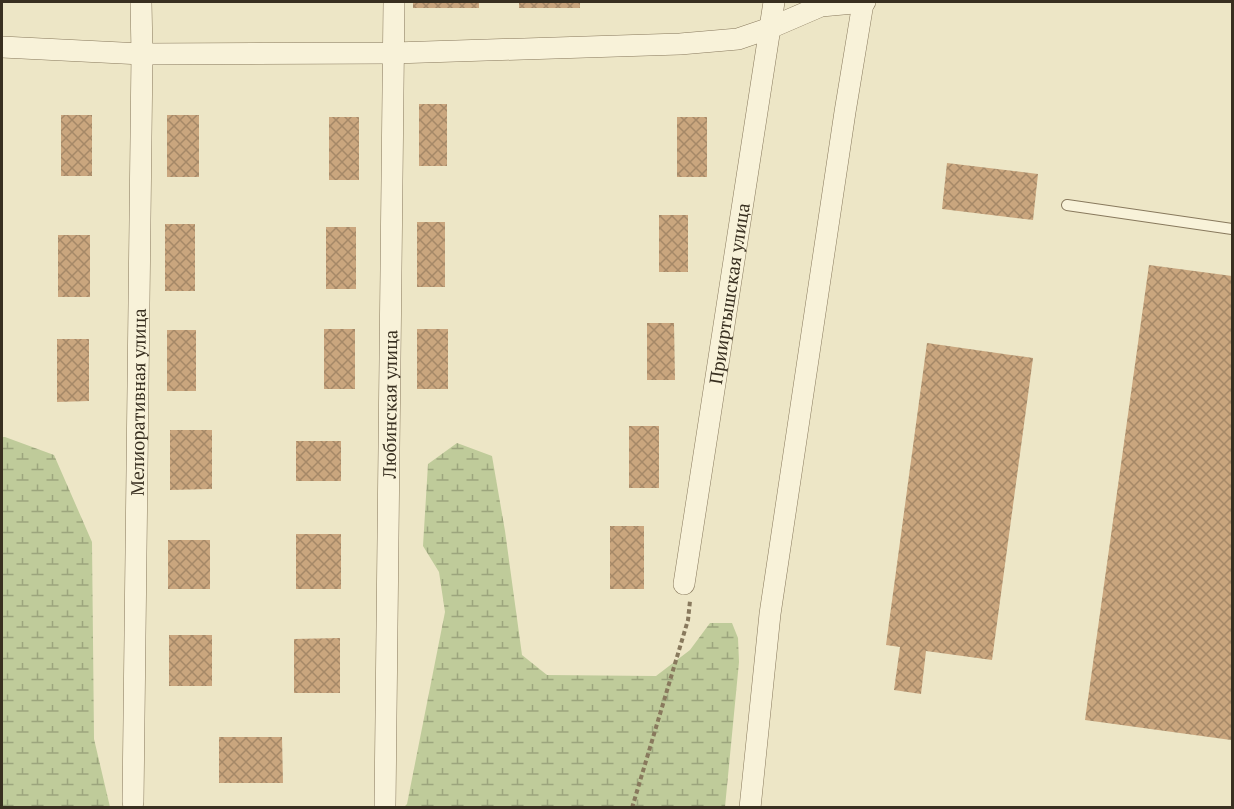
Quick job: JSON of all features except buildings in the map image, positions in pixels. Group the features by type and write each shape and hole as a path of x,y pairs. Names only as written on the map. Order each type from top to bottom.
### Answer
{"street":[{"name":"Мелиоративная улица","path":"134,802 141,2"},
{"name":"Любинская улица","path":"385,806 394,2"},
{"name":"Прииртышская улица","path":"684,584 774,2"},
{"path":"2,47 142,54 394,53 680,44 738,39 821,6 864,2 770,614 750,807"}],"lane":[{"path":"1067,205 1233,229"}],"path":[{"path":"632,807 688,620 691,603 684,584"}],"green space":[{"path":"2,437 54,455 92,542 94,739 110,807 2,807"},
{"path":"457,443 492,456 522,655 547,675 656,676 690,650 710,623 732,623 738,638 739,662 725,807 404,807 407,804 445,612 439,572 423,546 428,464"}]}
